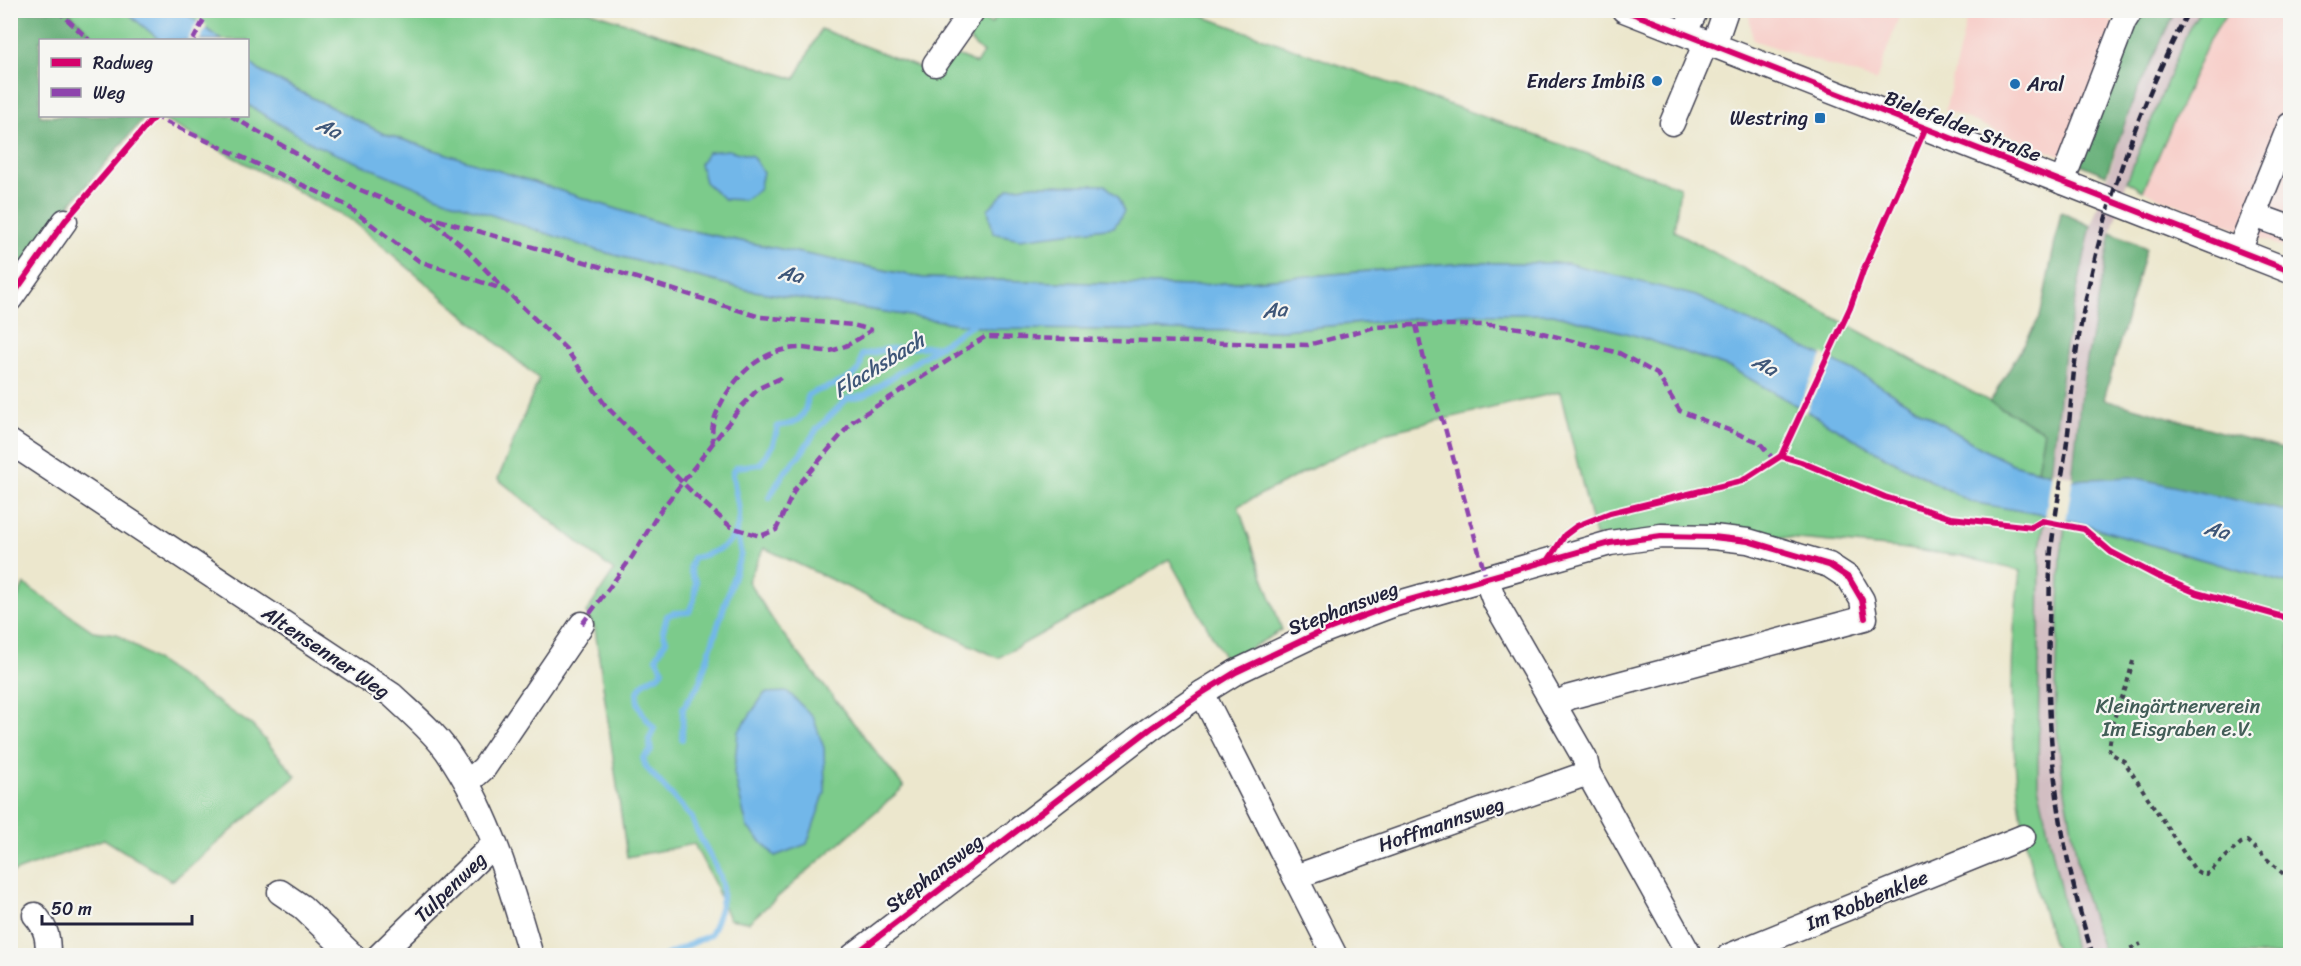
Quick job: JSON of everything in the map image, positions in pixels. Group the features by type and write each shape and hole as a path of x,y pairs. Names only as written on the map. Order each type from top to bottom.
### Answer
{"street":[{"path":"935,63 973,10"},
{"name":"Bielefelder Straße","path":"1624,10 2290,271"},
{"path":"1696,10 1701,40"},
{"path":"1672,123 1701,40 1726,10"},
{"path":"2062,182 2124,21 2131,10"},
{"path":"2239,251 2290,125"},
{"path":"2254,215 2290,228"},
{"path":"10,298 65,221"},
{"name":"Altensenner Weg","path":"10,442 392,696 419,719 446,749 468,783 494,844 531,956"},
{"name":"Stephansweg","path":"853,956 1150,729 1202,693 1236,672 1318,633 1392,604 1610,543 1661,536 1713,537 1748,541 1829,565 1849,578 1862,600 1865,618 1570,697 1554,705"},
{"path":"1486,578 1495,602 1585,759 1588,773 1690,956"},
{"path":"468,783 484,768 582,624"},
{"path":"1202,693 1335,956"},
{"name":"Hoffmannsweg","path":"1295,877 1588,773"},
{"name":"Im Robbenklee","path":"1729,956 2023,837"},
{"name":"Tulpenweg","path":"379,956 494,844"},
{"path":"280,892 302,907 353,956"},
{"path":"35,915 44,926 48,936 48,956"}],"path":[{"path":"2133,661 2113,721 2109,748 2112,754 2124,761 2195,870 2207,874 2241,843 2247,841 2290,880"},
{"path":"2132,956 2129,949 2141,944"}],"shaded area":[{"path":"1748,10 1901,11 1876,81 1753,40"},
{"path":"2175,10 2200,11 2187,32 2127,181 2111,232 2081,392 2072,480 2051,474 2064,352 2091,226 2134,98"},
{"path":"1958,11 2097,11 2129,35 2062,157 1945,110 1968,14"},
{"path":"2228,11 2290,11 2290,250 2143,191 2209,40"},
{"path":"2045,515 2066,519 2061,554 2055,715 2064,785 2082,887 2103,955 2075,955 2038,785 2040,550"},
{"path":"2055,947 2058,955 2022,955"}],"green space":[{"path":"2200,10 2228,11 2209,40 2143,191 2127,181 2187,32"},
{"path":"11,11 68,11 96,39 39,39 39,117 145,117 60,216 11,287"},
{"path":"68,11 125,11 159,39 96,39"},
{"path":"183,11 589,11 795,79 821,29 935,74 954,56 963,57 976,64 983,53 970,41 969,30 980,16 991,24 1001,11 1188,11 1680,187 1674,231 2044,431 2037,470 2012,464 1984,450 1864,376 1567,263 1466,263 1189,286 923,278 672,227 382,133 261,72 249,62 249,39 220,39"},
{"path":"2145,11 2175,11 2134,98 2106,175 2077,163 2129,35"},
{"path":"249,105 596,250 748,290 991,329 1271,331 1465,314 1553,314 1637,336 1731,368 1886,457 1971,502 2045,515 2040,550 2038,785 2075,955 2058,955 2042,910 2021,815 2012,717 2012,668 2020,571 1961,556 1743,534 1595,536 1560,392 1388,432 1238,506 1282,630 1227,662 1169,559 1138,580 998,658 764,548 748,581 776,625 904,787 749,922 729,919 694,844 627,857 595,629 586,613 614,571 498,479 539,379 353,221 160,118 249,117"},
{"path":"2061,212 2091,226 2064,352 2051,474 2037,470 2044,431 1990,402 2040,317"},
{"path":"2111,232 2146,248 2104,399 2290,451 2290,512 2132,478 2072,480 2081,392"},
{"name":"Kleingärtnerverein Im Eisgraben e.V.","path":"2066,519 2290,584 2290,955 2104,955 2082,887 2064,785 2055,715 2061,554"},
{"path":"24,584 93,631 117,634 253,726 296,776 172,881 104,839 11,873 10,615"}],"water":[{"path":"125,11 183,11 220,39 159,39"},
{"name":"Aa","path":"249,62 261,72 382,133 672,227 923,278 1189,286 1466,263 1567,263 1696,296 1864,376 1984,450 2012,464 2072,480 2132,477 2290,512 2290,584 2066,519 1971,502 1886,457 1731,368 1637,336 1553,314 1465,314 1271,331 991,329 748,290 596,250 444,199 315,145 249,106"},
{"path":"728,150 752,156 763,172 759,190 744,200 724,199 705,182 700,164 708,152"},
{"path":"1034,185 1105,185 1117,196 1124,212 1114,227 1020,239 993,233 988,209 1009,188"},
{"path":"788,692 813,717 824,748 825,792 807,844 775,856 747,827 734,773 738,732 765,693"}],"pier":[{"path":"199,19 207,26 200,39 188,39"},
{"path":"1823,354 1832,358 1805,414 1797,409"},
{"path":"2052,471 2073,477 2066,522 2045,518"}],"waterway":[{"name":"Flachsbach","path":"769,498 783,474 802,452 817,429 847,399 865,395 976,322"},
{"name":"Flachsbach","path":"665,956 710,935 719,914 723,892 714,862 692,818 646,767 643,758 651,751 649,740 654,728 642,712 637,698 642,685 663,670 656,658 666,640 663,631 667,616 673,613 689,612 694,600 696,582 690,568 693,558 714,552 735,535 739,516 733,471 737,467 760,464 773,444 778,426 800,418 808,395 850,378 860,368 862,355 888,349 941,346"},
{"name":"Flachsbach","path":"682,739 683,708 699,684 741,554 735,535"}],"railway":[{"path":"2093,956 2071,872 2056,792 2049,668 2051,550 2066,449 2076,355 2096,256 2107,213 2135,130 2151,89 2189,10"}],"marked path":[{"path":"57,10 88,39"},
{"path":"194,39 209,10"},
{"path":"155,117 346,205 419,261 505,290 566,349 606,406 694,494 731,527 760,536 776,530 795,489 853,421 985,337 1308,345 1375,327 1493,325 1527,329 1619,353 1657,374 1680,411 1759,442 1775,461"},
{"path":"233,117 358,189 425,216 465,248 503,288"},
{"path":"425,216 592,264 760,317 853,325 871,330 852,343 836,350 801,348 785,350 754,363 738,379 721,403 713,424 713,442"},
{"path":"1416,325 1431,390 1445,428 1486,578"},
{"path":"582,624 632,557 658,514 740,408 759,388 781,378"}],"cycle path":[{"path":"1624,10 2290,271"},
{"path":"10,299 65,221 154,117"},
{"path":"1548,561 1565,535 1577,526 1610,513 1742,481 1781,456 1850,308 1863,271 1925,129"},
{"path":"1781,456 1885,497 1951,518 2032,527 2042,521 2084,529 2111,552 2157,576 2197,593 2290,619"},
{"path":"853,956 1150,729 1202,693 1236,672 1318,633 1392,605 1610,543 1661,536 1713,537 1748,541 1829,565 1849,578 1862,600 1865,618"}],"place":[{"name":"Enders Imbiß","path":"1657,81"},
{"name":"Aral","path":"2015,84"},
{"name":"Westring","path":"1820,118"}]}
